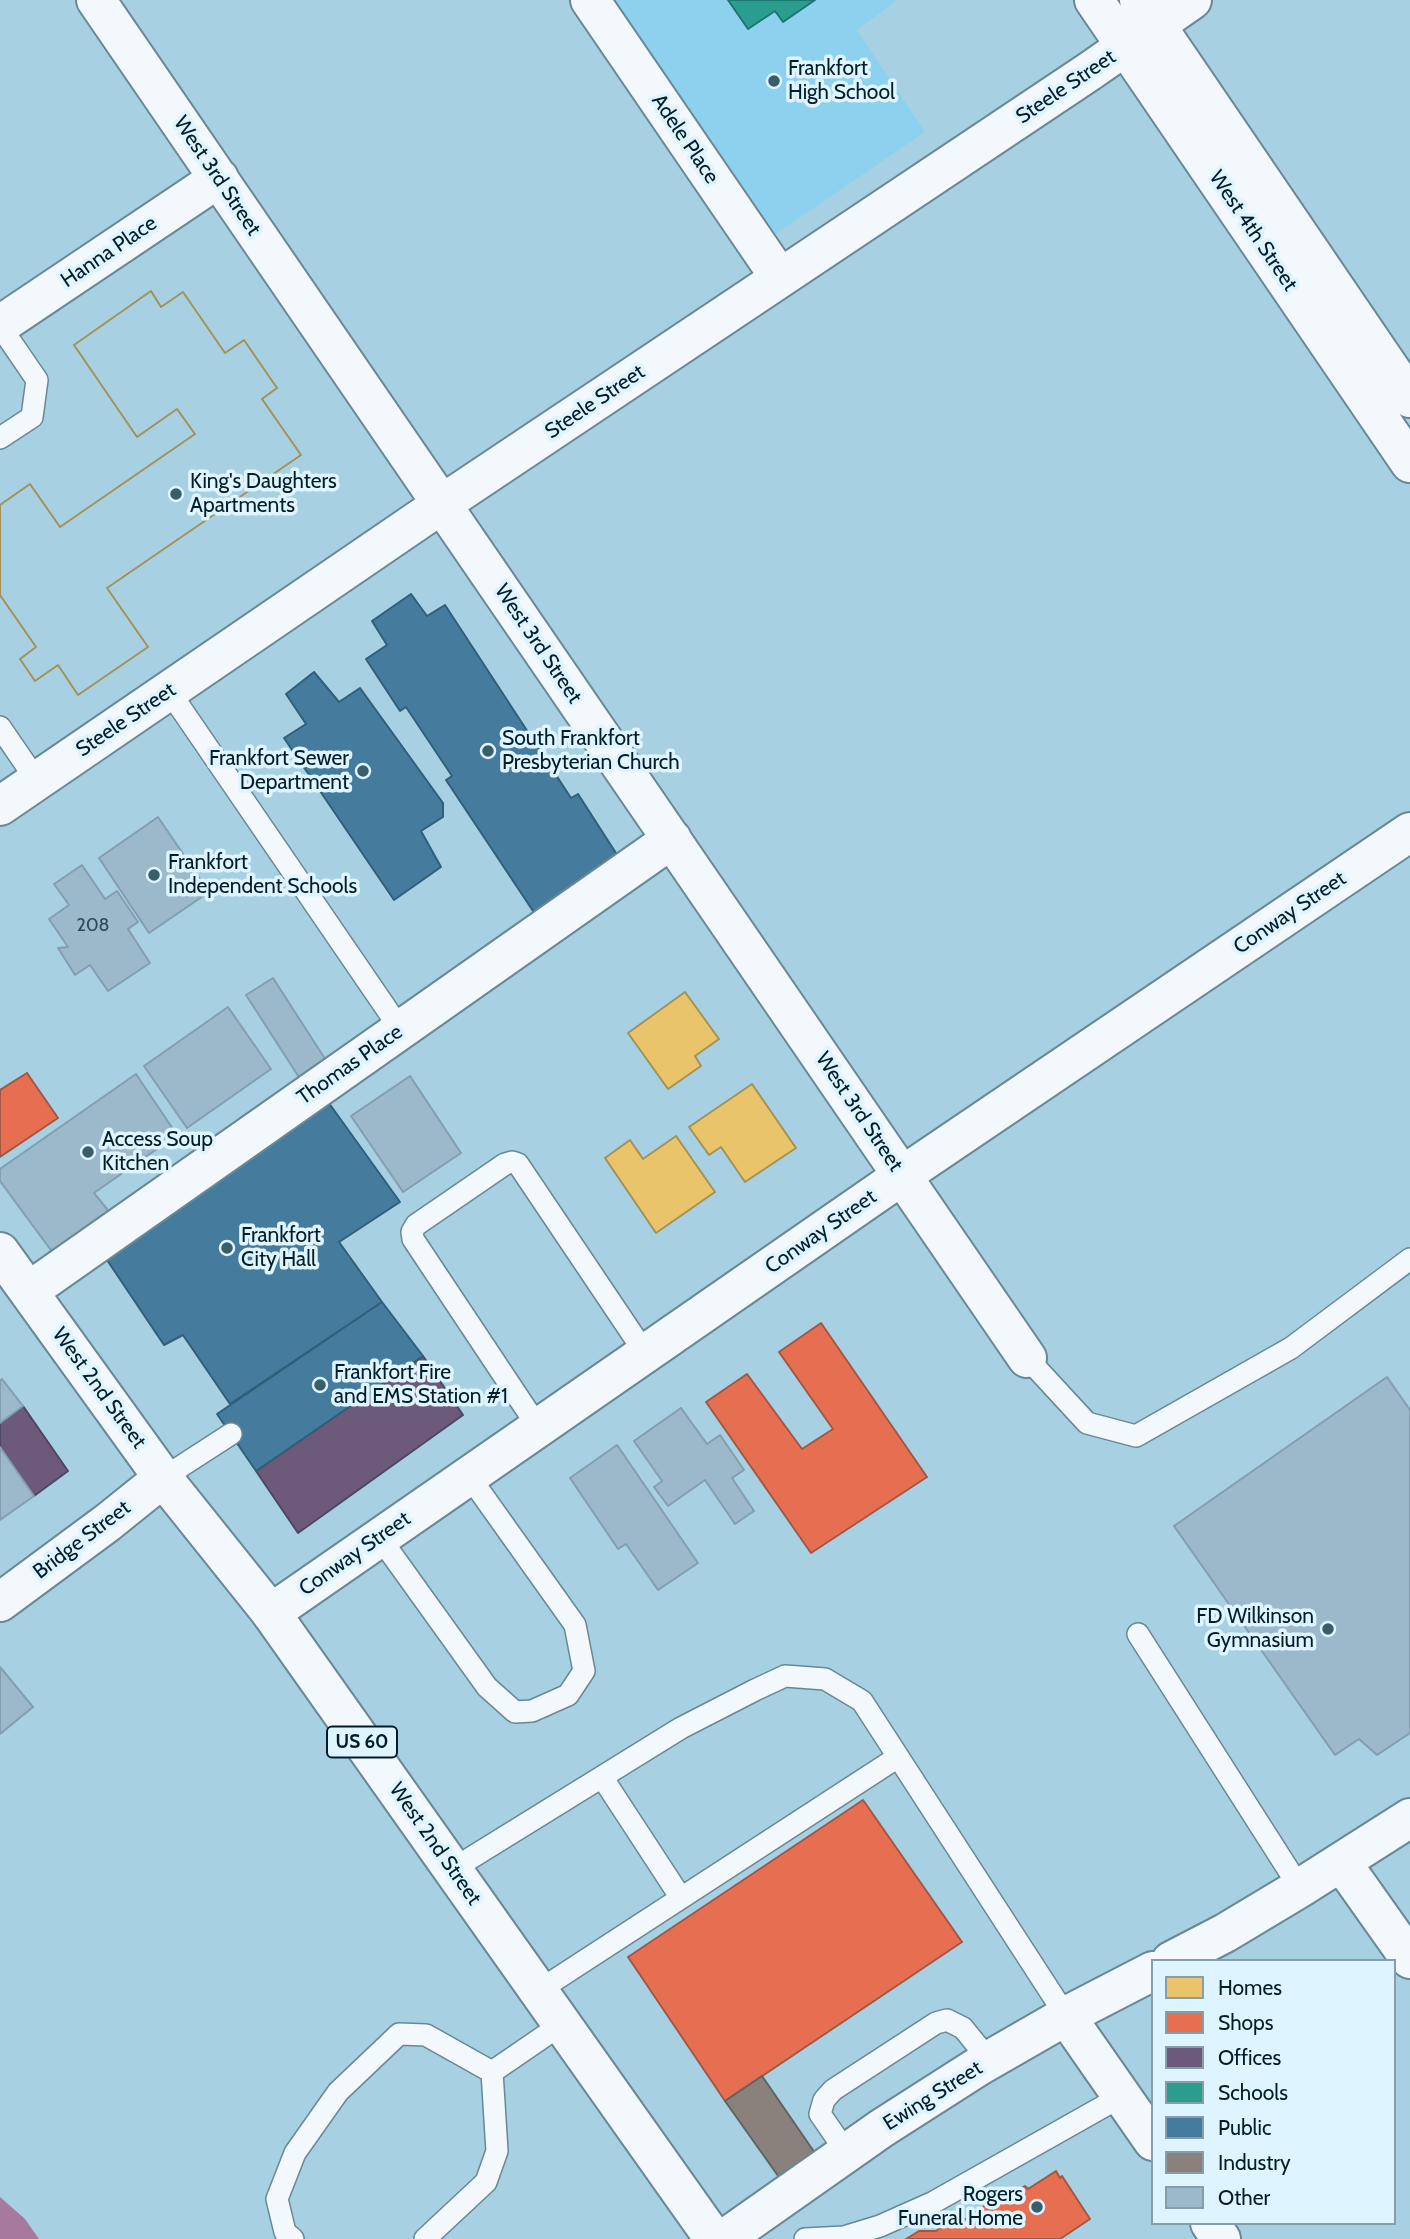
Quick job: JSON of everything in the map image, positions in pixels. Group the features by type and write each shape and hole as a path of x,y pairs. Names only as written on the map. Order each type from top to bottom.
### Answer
{"street":[{"name":"West 3rd Street","path":"96,0 1027,1357"},
{"name":"Adele Place","path":"590,0 780,278"},
{"name":"West 4th Street","path":"1094,0 1140,23 1410,398"},
{"name":"Steele Street","path":"0,806 442,504 780,278 1140,23 1192,0"},
{"name":"West 4th Street","path":"1140,23 1410,463"},
{"name":"Hanna Place","path":"0,326 219,178"},
{"name":"Conway Street","path":"271,1613 903,1175 1410,832"},
{"name":"Thomas Place","path":"29,1291 672,839"},
{"name":"West 2nd Street","path":"0,1252 163,1478 271,1613 714,2239"},
{"name":"Bridge Street","path":"0,1602 163,1478"},
{"path":"1175,1959 1225,1933 1342,1863 1410,1818"},
{"path":"1342,1863 1410,1959"},
{"name":"Ewing Street","path":"724,2239 882,2128 989,2060 1151,1971"},
{"path":"1066,2016 1151,2137"}],"lane":[{"path":"0,326 37,380 32,417 0,439"},
{"path":"169,691 401,1030"},
{"path":"0,727 37,781"},
{"path":"538,1427 413,1239 412,1232 416,1225 505,1164 518,1164 645,1353"},
{"path":"1027,1357 1087,1423 1136,1436 1291,1348 1410,1259"},
{"path":"163,1478 231,1434"},
{"path":"380,1538 487,1687 515,1712 532,1712 568,1695 584,1671 575,1625 469,1476"},
{"path":"1138,1634 1300,1888"},
{"path":"453,1869 681,1728 785,1676 825,1679 862,1701 1066,2016"},
{"path":"538,1991 898,1757"},
{"path":"602,1777 681,1898"},
{"path":"847,2153 820,2114 824,2101 833,2090 936,2023 947,2020 962,2028 989,2060"},
{"path":"492,2072 562,2024"},
{"path":"293,2239 285,2232 277,2199 295,2153 338,2092 399,2034 426,2035 492,2072"},
{"path":"425,2239 486,2182 497,2151 492,2072"},
{"path":"805,2239 844,2237 880,2226 934,2202 1122,2096"}],"shaded area":[{"name":"Frankfort High School","path":"603,0 898,0 857,30 925,132 767,240"},
{"path":"0,2197 25,2219 39,2239 0,2239"}],"building: Homes":[{"name":"King's Daughters Apartments","path":"151,291 161,307 183,292 225,353 244,340 277,388 262,399 301,455 107,588 148,647 78,695 58,665 35,681 20,659 36,647 0,595 0,505 30,484 60,527 195,434 177,409 137,437 74,345"},
{"name":"King's Daughters Apartments","path":"151,291 161,307 183,292 225,353 244,340 277,388 262,399 301,455 107,588 148,647 78,695 58,665 35,681 20,659 36,647 0,595 0,505 30,484 60,527 195,434 177,409 137,437 74,345"},
{"path":"685,992 719,1039 695,1056 701,1066 668,1089 628,1033"},
{"path":"752,1084 796,1148 745,1182 721,1147 709,1155 689,1127"},
{"path":"676,1136 715,1192 656,1233 605,1158 630,1140 643,1159"}],"building: Shops":[{"path":"27,1073 58,1118 0,1157 0,1090"},
{"path":"821,1323 927,1477 811,1553 706,1402 747,1374 802,1449 833,1429 779,1352"},
{"path":"863,1800 962,1942 725,2101 628,1957"},
{"name":"Rogers Funeral Home","path":"1056,2171 1090,2219 1060,2239 906,2239 919,2231 936,2231 945,2224 955,2226 986,2205 988,2209"}],"building: Offices":[{"path":"423,1356 463,1415 298,1533 256,1471"},
{"path":"23,1406 68,1471 34,1496 0,1447 0,1423"}],"building: Schools":[{"path":"728,0 815,0 783,22 775,11 748,29"}],"building: Public":[{"name":"South Frankfort Presbyterian Church","path":"411,594 427,616 445,605 571,798 578,794 623,864 539,920 446,780 452,776 406,707 400,711 366,659 387,645 372,621"},
{"name":"Frankfort Sewer Department","path":"314,672 339,702 360,688 443,803 443,817 421,831 441,867 394,900 284,738 306,724 286,694"},
{"name":"Frankfort City Hall","path":"326,1099 400,1202 339,1242 382,1302 230,1404 183,1335 164,1345 103,1254"},
{"name":"Frankfort Fire and EMS Station #1","path":"382,1302 423,1356 256,1471 217,1414"}],"building: Industry":[{"path":"762,2076 817,2156 781,2180 725,2101"}],"building: Other":[{"name":"Frankfort Independent Schools","path":"158,817 209,892 149,933 99,858"},
{"path":"82,865 105,899 117,891 138,922 128,929 150,963 108,991 90,965 75,975 58,948 68,947 49,919 69,905 54,884"},
{"path":"273,978 329,1065 302,1082 246,995"},
{"path":"228,1007 271,1069 187,1128 144,1066"},
{"name":"Access Soup Kitchen","path":"136,1074 177,1135 94,1193 111,1214 53,1253 0,1181 0,1169"},
{"path":"410,1076 461,1153 403,1192 351,1116"},
{"name":"FD Wilkinson Gymnasium","path":"1387,1377 1410,1410 1410,1733 1377,1755 1359,1739 1335,1755 1174,1526"},
{"path":"2,1379 23,1406 0,1423 0,1381"},
{"path":"681,1408 707,1444 720,1435 744,1470 732,1478 754,1511 735,1524 705,1480 668,1506 654,1487 662,1481 634,1441"},
{"path":"617,1445 698,1563 658,1590 626,1544 618,1549 570,1478"},
{"path":"0,1447 34,1496 0,1520"},
{"path":"0,1667 33,1707 0,1734"}],"place":[{"name":"Frankfort High School","path":"774,81"},
{"name":"King's Daughters Apartments","path":"176,494"},
{"name":"South Frankfort Presbyterian Church","path":"488,751"},
{"name":"Frankfort Sewer Department","path":"363,771"},
{"name":"Frankfort Independent Schools","path":"154,875"},
{"name":"Access Soup Kitchen","path":"88,1152"},
{"name":"Frankfort City Hall","path":"227,1248"},
{"name":"Frankfort Fire and EMS Station #1","path":"320,1385"},
{"name":"FD Wilkinson Gymnasium","path":"1328,1629"},
{"name":"Rogers Funeral Home","path":"1037,2207"}]}
